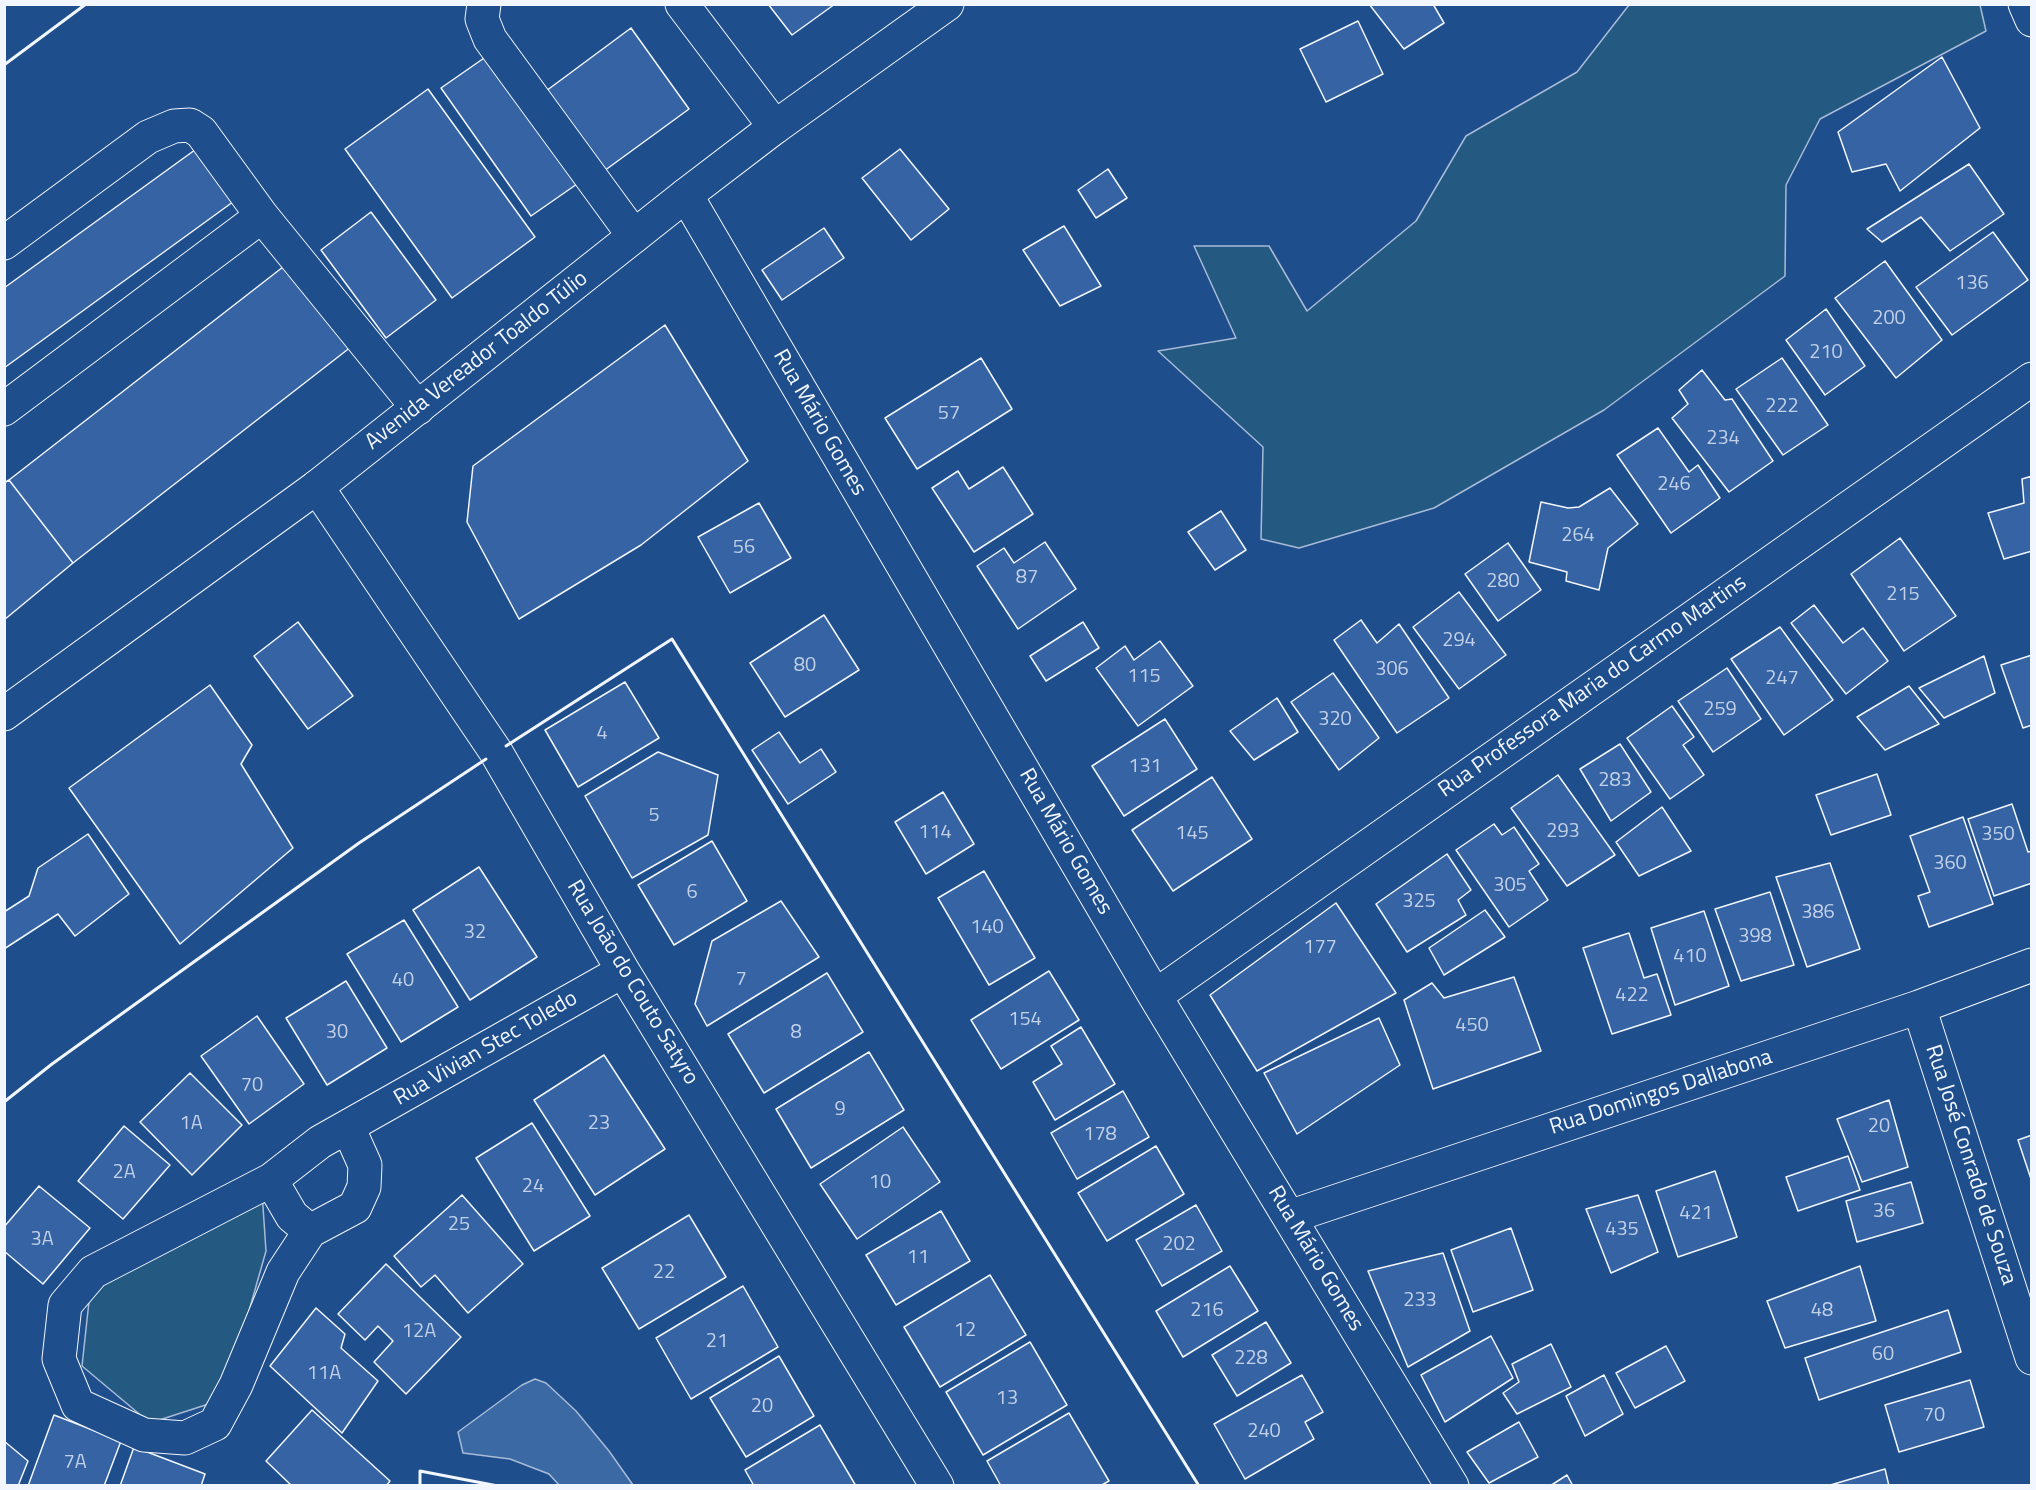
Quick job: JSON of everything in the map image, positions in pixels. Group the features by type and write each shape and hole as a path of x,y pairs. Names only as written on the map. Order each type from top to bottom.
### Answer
{"street":[{"path":"484,4 482,19 490,39 634,236"},
{"path":"681,4 775,127"},
{"name":"Avenida Vereador Toaldo Túlio","path":"4,714 317,487 686,195 775,127 947,4"},
{"path":"2025,4 2031,20"},
{"path":"4,243 148,137 174,126 190,125 201,132 262,216 418,408"},
{"name":"Rua Mário Gomes","path":"686,195 1155,996 1452,1485"},
{"path":"4,409 262,216"},
{"name":"Rua Professora Maria do Carmo Martins","path":"1155,996 2031,379"},
{"name":"Rua João do Couto Satyro","path":"317,487 496,752 623,971 937,1485"},
{"name":"Rua Domingos Dallabona","path":"1289,1217 1919,1007 2031,965"},
{"name":"Rua Vivian Stec Toledo","path":"348,1127 365,1165 364,1187 355,1207 310,1231 283,1272 236,1385 215,1424 185,1438 144,1435 78,1405 59,1359 64,1305 93,1272 271,1180 320,1142 623,971"},
{"name":"Rua José Conrado de Souza","path":"1919,1007 2031,1358"},
{"path":"271,1180 292,1216 310,1231"}],"shaded area":[{"path":"1629,5 1980,5 1986,31 1820,119 1786,185 1785,276 1604,410 1434,508 1299,548 1261,539 1263,447 1158,351 1236,338 1194,246 1269,246 1307,311 1416,221 1466,136 1577,72"},
{"path":"262,1192 266,1251 224,1399 150,1423 82,1366 91,1283"},
{"path":"535,1379 546,1383 576,1411 633,1485 559,1485 549,1474 510,1459 463,1453 458,1432 522,1385"}],"building":[{"path":"768,4 835,4 792,35"},
{"path":"1369,4 1433,4 1444,23 1404,49"},
{"path":"1358,21 1383,74 1326,102 1300,49"},
{"path":"631,28 689,109 604,171 546,91"},
{"path":"487,56 577,184 531,216 441,88"},
{"path":"1942,57 1980,128 1900,191 1886,164 1852,172 1838,132"},
{"path":"428,89 535,237 452,298 345,149"},
{"path":"199,147 237,199 4,368 4,288"},
{"path":"900,149 949,209 911,240 862,178"},
{"path":"1969,164 2004,214 1950,251 1921,217 1882,242 1867,229"},
{"path":"1108,169 1127,198 1096,218 1078,190"},
{"path":"371,212 436,300 386,338 321,250"},
{"path":"1064,226 1101,286 1060,306 1023,250"},
{"path":"824,228 844,258 782,300 762,270"},
{"path":"1993,232 2028,280 1952,335 1916,287"},
{"path":"292,260 356,343 73,563 9,480"},
{"path":"1885,261 1942,340 1896,378 1835,298"},
{"path":"1826,309 1865,366 1825,395 1786,340"},
{"path":"665,325 748,461 641,545 519,619 467,522 473,466"},
{"path":"981,358 1012,409 917,469 885,418"},
{"path":"1782,358 1828,425 1783,455 1736,389"},
{"path":"1702,370 1725,400 1732,399 1773,461 1729,492 1672,418 1688,404 1679,390"},
{"path":"1658,428 1689,472 1698,465 1720,498 1671,533 1617,455"},
{"path":"1003,467 1033,514 974,552 932,488 958,471 969,489"},
{"path":"2032,476 2032,551 2004,559 1988,513 2024,503 2022,479"},
{"path":"9,480 73,563 4,620 4,483"},
{"path":"1610,488 1638,524 1608,548 1599,590 1566,581 1567,572 1529,562 1541,502 1568,508 1579,507"},
{"path":"759,503 791,558 730,593 698,537"},
{"path":"1221,511 1246,550 1215,570 1188,532"},
{"path":"1900,538 1956,616 1904,651 1851,574"},
{"path":"1045,542 1076,589 1018,629 977,566 1004,548 1014,563"},
{"path":"1508,543 1541,590 1498,621 1465,574"},
{"path":"1459,592 1506,655 1459,689 1413,627"},
{"path":"1814,605 1843,643 1863,628 1888,661 1846,694 1791,623"},
{"path":"824,615 859,670 785,717 750,663"},
{"path":"1361,620 1377,643 1399,624 1449,698 1397,733 1334,640"},
{"path":"298,622 353,696 308,729 254,656"},
{"path":"1083,622 1099,648 1046,681 1030,656"},
{"path":"1780,627 1833,700 1784,735 1731,659"},
{"path":"1160,641 1193,686 1138,726 1096,668 1125,646 1134,660"},
{"path":"2032,655 2032,725 2023,728 2001,665"},
{"path":"1984,656 1995,693 1944,718 1919,688"},
{"path":"1727,668 1761,719 1713,752 1678,701"},
{"path":"1333,673 1379,738 1339,770 1291,702"},
{"path":"625,682 659,738 578,787 545,730"},
{"path":"210,685 252,745 241,764 293,848 180,944 69,788"},
{"path":"1909,686 1939,724 1885,750 1857,717"},
{"path":"1277,698 1298,732 1254,760 1230,731"},
{"path":"1672,706 1694,737 1683,745 1704,775 1670,799 1627,738"},
{"path":"1165,719 1197,769 1124,816 1092,766"},
{"path":"779,732 800,763 821,749 836,772 788,804 752,750"},
{"path":"1620,744 1651,792 1611,821 1580,769"},
{"path":"658,752 718,775 708,835 632,878 585,796"},
{"path":"1877,774 1891,815 1831,835 1816,795"},
{"path":"1558,775 1615,855 1567,886 1511,808"},
{"path":"1212,777 1252,839 1173,891 1132,830"},
{"path":"943,792 974,844 926,874 895,822"},
{"path":"2012,804 2028,852 2032,851 2032,883 1994,896 1968,819"},
{"path":"1662,807 1691,851 1639,876 1616,842"},
{"path":"1963,817 1993,904 1929,927 1918,896 1930,892 1910,836"},
{"path":"1494,824 1502,835 1514,827 1539,864 1529,871 1548,900 1509,927 1456,850"},
{"path":"88,834 129,894 75,936 58,914 4,949 4,912 29,896 38,868"},
{"path":"712,841 747,901 674,945 638,885"},
{"path":"1447,854 1471,890 1458,900 1466,915 1407,952 1376,904"},
{"path":"1830,863 1860,949 1807,967 1776,877"},
{"path":"479,867 537,957 470,1000 413,910"},
{"path":"984,871 1035,958 989,985 938,898"},
{"path":"1770,892 1794,965 1741,981 1715,909"},
{"path":"781,901 819,957 707,1026 695,1004 712,941"},
{"path":"1336,903 1396,993 1257,1071 1210,995"},
{"path":"1485,910 1505,937 1444,975 1429,948"},
{"path":"1704,911 1729,986 1675,1005 1651,928"},
{"path":"404,920 458,1007 401,1042 347,954"},
{"path":"1629,933 1644,978 1657,974 1671,1015 1612,1034 1583,948"},
{"path":"1049,971 1079,1020 1001,1069 971,1020"},
{"path":"827,973 863,1032 764,1093 728,1034"},
{"path":"1514,977 1541,1051 1433,1089 1404,1000 1432,983 1444,998"},
{"path":"346,981 387,1048 327,1085 286,1018"},
{"path":"257,1016 304,1084 249,1124 201,1056"},
{"path":"1379,1018 1400,1065 1297,1134 1264,1073"},
{"path":"1081,1027 1115,1084 1055,1120 1033,1082 1062,1064 1051,1046"},
{"path":"869,1052 904,1110 811,1168 776,1109"},
{"path":"604,1055 665,1149 595,1195 534,1100"},
{"path":"190,1073 242,1125 192,1175 140,1122"},
{"path":"1123,1091 1149,1137 1077,1179 1051,1133"},
{"path":"1889,1100 1908,1167 1862,1182 1837,1119"},
{"path":"532,1123 590,1216 534,1251 476,1158"},
{"path":"124,1126 170,1165 123,1219 78,1181"},
{"path":"903,1127 940,1182 857,1239 820,1184"},
{"path":"2032,1135 2032,1182 2018,1140"},
{"path":"1156,1146 1184,1194 1107,1241 1078,1193"},
{"path":"1848,1156 1860,1190 1798,1211 1786,1177"},
{"path":"1715,1171 1737,1237 1678,1257 1656,1191"},
{"path":"1911,1182 1923,1223 1857,1242 1846,1201"},
{"path":"39,1186 90,1228 43,1284 4,1251 4,1227"},
{"path":"462,1195 523,1264 468,1313 435,1275 421,1287 394,1256"},
{"path":"1638,1195 1658,1252 1611,1273 1586,1209"},
{"path":"1196,1205 1222,1251 1162,1286 1136,1240"},
{"path":"941,1211 970,1261 896,1305 866,1255"},
{"path":"689,1215 726,1277 639,1329 602,1268"},
{"path":"1511,1228 1533,1290 1473,1312 1451,1250"},
{"path":"1443,1253 1470,1331 1408,1367 1368,1271"},
{"path":"386,1264 461,1337 406,1394 374,1362 393,1341 378,1326 365,1340 338,1314"},
{"path":"1230,1266 1258,1311 1183,1357 1156,1311"},
{"path":"1860,1266 1876,1321 1785,1348 1767,1301"},
{"path":"990,1275 1026,1335 940,1387 904,1327"},
{"path":"743,1286 778,1347 691,1399 656,1338"},
{"path":"316,1308 345,1334 341,1348 378,1381 342,1433 270,1366"},
{"path":"1948,1310 1961,1352 1819,1400 1805,1358"},
{"path":"1266,1322 1291,1363 1237,1396 1212,1355"},
{"path":"1491,1336 1513,1378 1445,1422 1421,1375"},
{"path":"1030,1342 1067,1405 983,1455 946,1392"},
{"path":"1551,1344 1571,1387 1517,1414 1503,1393 1519,1382 1512,1364"},
{"path":"1666,1346 1685,1381 1635,1408 1616,1373"},
{"path":"779,1356 814,1416 746,1457 710,1398"},
{"path":"1302,1375 1323,1412 1305,1422 1314,1439 1245,1479 1214,1424"},
{"path":"1604,1375 1623,1414 1585,1436 1566,1396"},
{"path":"1970,1380 1984,1427 1899,1452 1885,1405"},
{"path":"312,1410 390,1481 386,1486 292,1486 266,1461"},
{"path":"1069,1413 1109,1481 1100,1486 1001,1486 987,1461"},
{"path":"54,1415 121,1441 104,1486 28,1486"},
{"path":"1519,1422 1538,1457 1489,1483 1467,1452"},
{"path":"820,1425 856,1486 754,1486 745,1470"},
{"path":"4,1441 28,1461 18,1486 4,1486"},
{"path":"134,1447 205,1474 201,1486 120,1486"},
{"path":"1885,1469 1889,1486 1827,1486"},
{"path":"1567,1475 1573,1486 1550,1486"}],"wall":[{"path":"4,65 86,4"},
{"path":"506,746 672,639 1199,1486"},
{"path":"4,1102 52,1064 359,843 486,759"},
{"path":"420,1486 420,1471 498,1486"}]}
